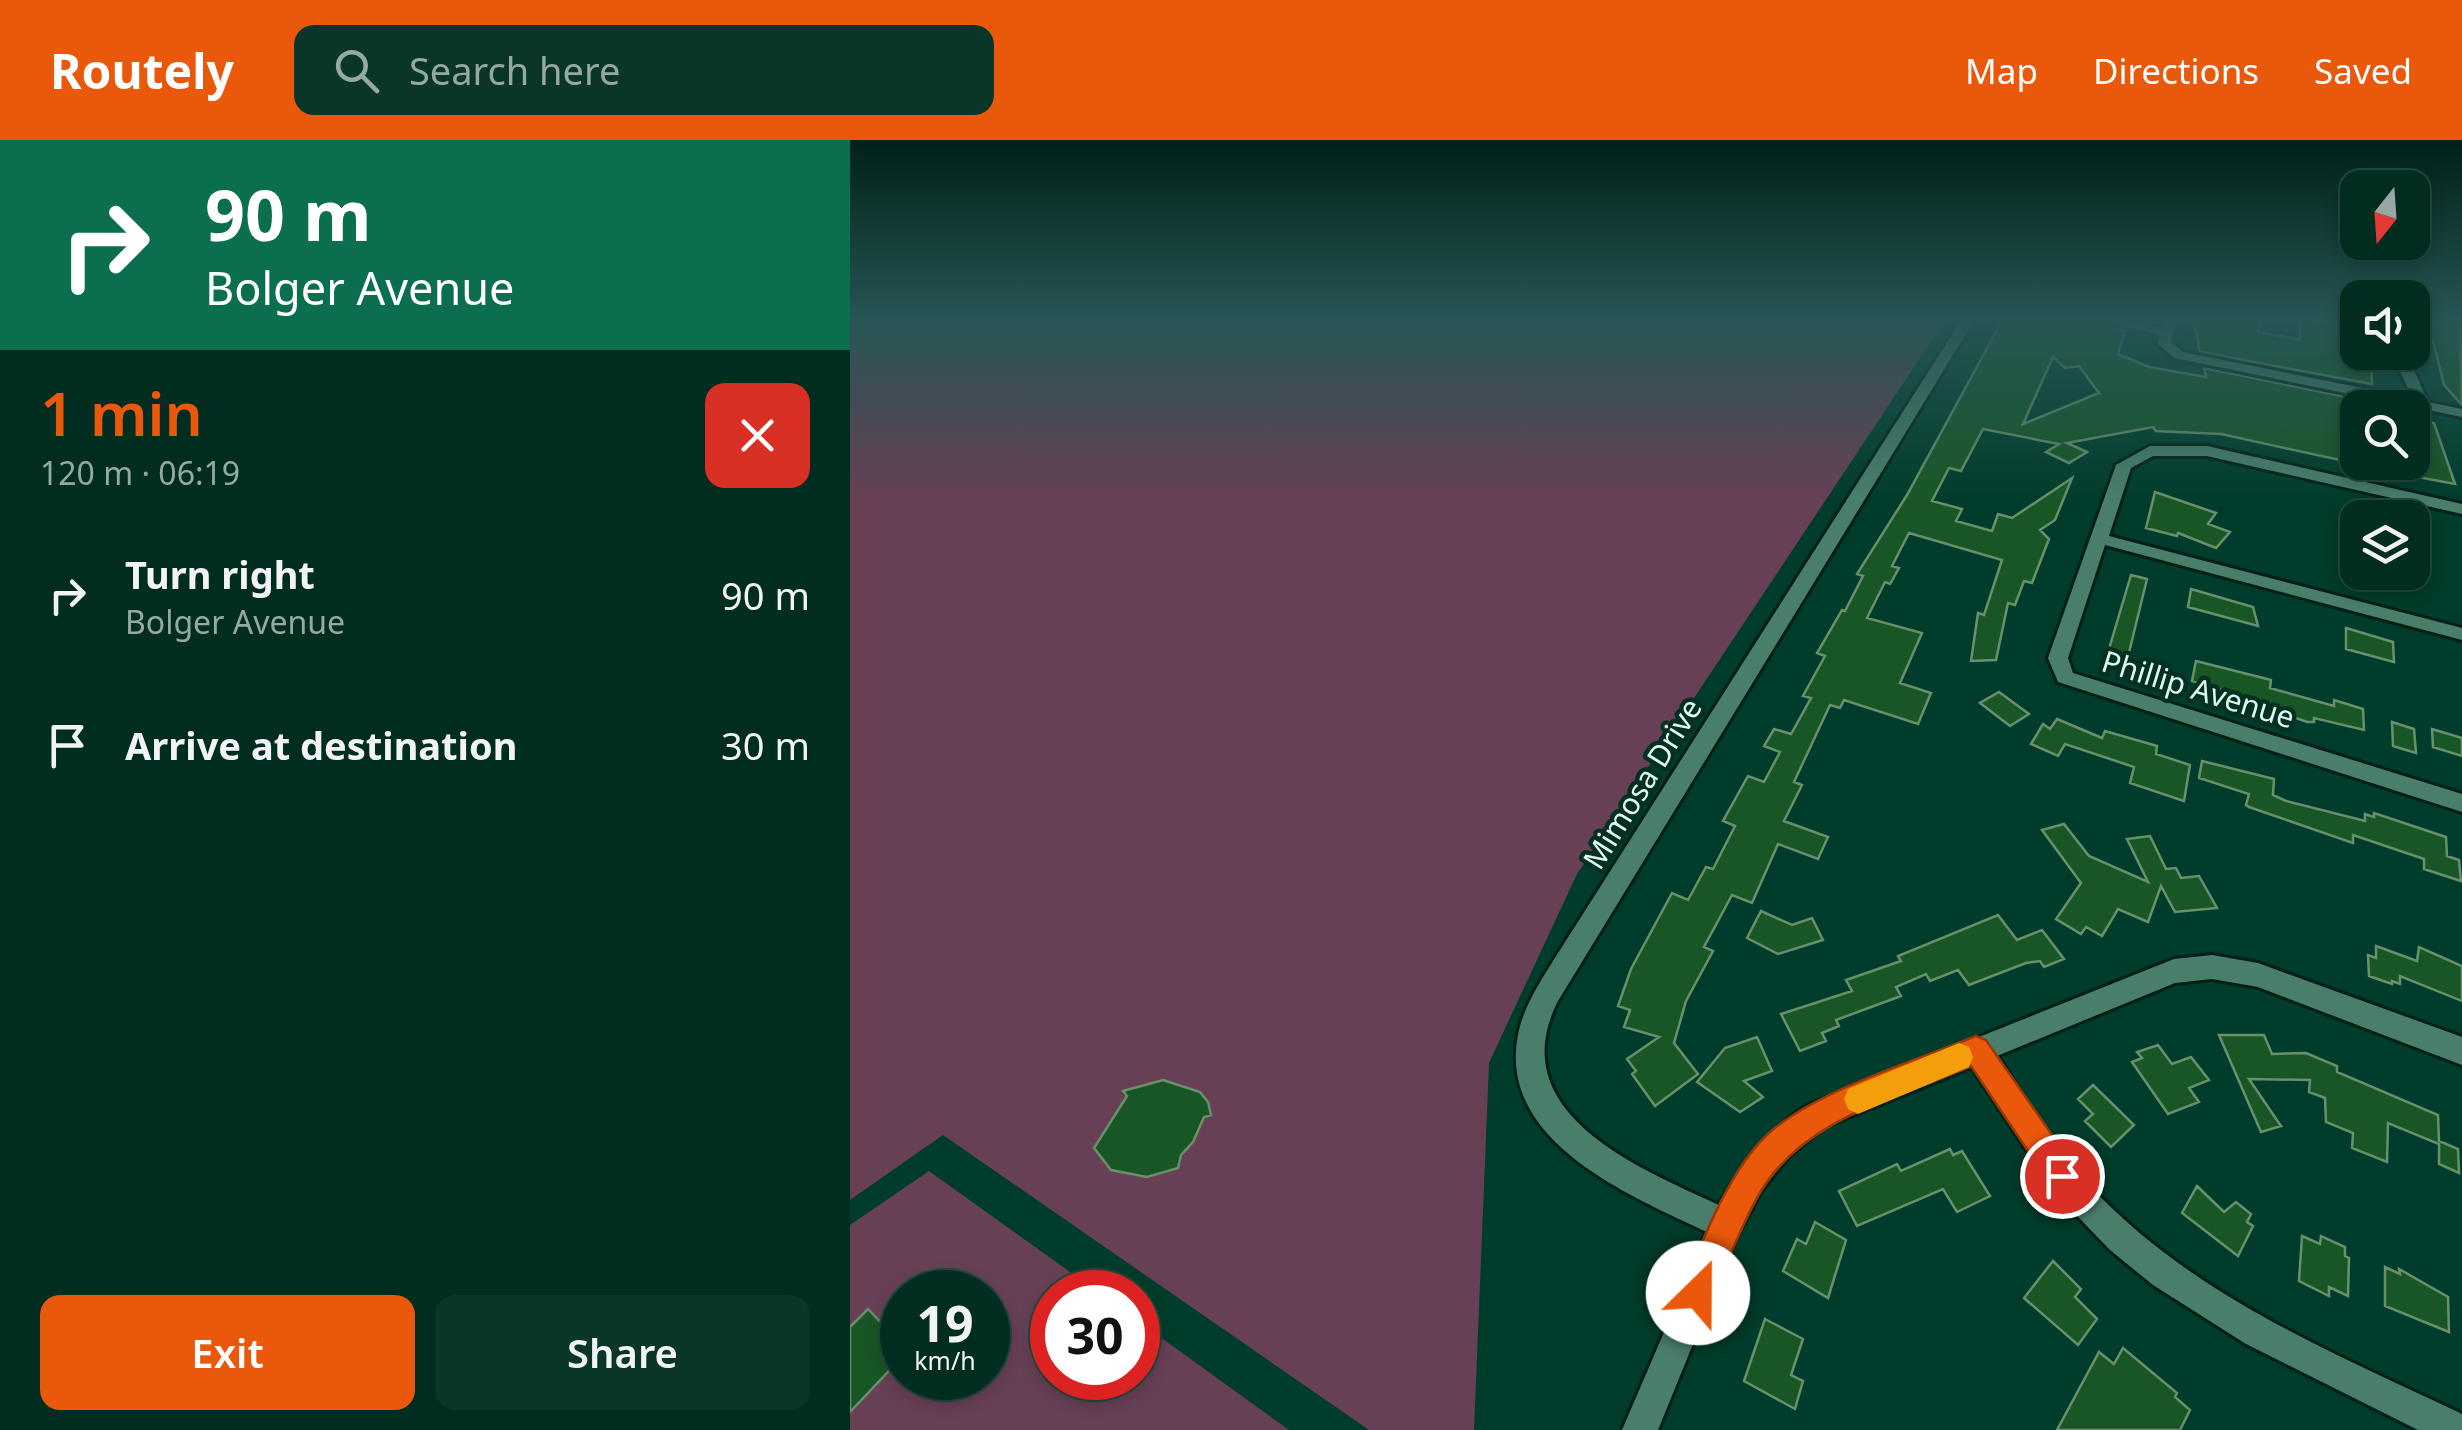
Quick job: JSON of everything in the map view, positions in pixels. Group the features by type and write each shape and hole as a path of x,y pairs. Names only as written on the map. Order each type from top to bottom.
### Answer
{"street":[{"name":"Mimosa Drive","path":"1726,1225 1620,1172 1586,1152 1560,1128 1542,1101 1532,1071 1531,1036 1543,1000 1931,379"},
{"path":"2292,379 2347,390"},
{"path":"2430,407 2462,413"},
{"name":"Phillip Avenue","path":"2462,509 2207,452 2162,450 2139,454 2120,470 2101,539 2058,658 2065,677 2462,803"},
{"path":"2101,539 2462,634"},
{"path":"1640,1430 1726,1225 1750,1180 1778,1145 1814,1118 2174,972 2212,967 2258,975 2462,1051"},
{"path":"1976,1050 2044,1152 2082,1200 2188,1292 2261,1336 2457,1430"}],"shaded area":[{"path":"850,379 1906,379 1577,874 1489,1063 1474,1430 1369,1430 1160,1285 1160,1270 1138,1270 943,1135 850,1200"},
{"path":"929,1171 1067,1270 1030,1270 1030,1400 1160,1400 1160,1337 1289,1430 850,1430 850,1225"}],"building":[{"path":"1970,379 2043,379 2023,424 2099,393 2089,379 2259,379 2340,396 2340,460 2221,434 2156,431 2153,427 2067,443 2087,452 2069,463 2046,452 2059,444 1983,429 1961,471 1949,468 1932,501 1962,509 1956,521 1992,531 1998,514 2012,518 2072,478 2055,520 2040,530 2049,539 2032,583 2024,581 2015,605 2008,603 1996,660 1971,661 1978,613 1984,615 2002,560 1909,533 1892,566 1899,568 1890,584 1885,582 1867,618 1922,633 1900,683 1931,693 1918,724 1844,700 1840,708 1830,705 1794,782 1802,785 1784,821 1828,837 1818,859 1778,844 1752,903 1732,895 1704,947 1713,951 1686,1001 1674,1043 1698,1074 1655,1106 1632,1074 1636,1071 1627,1059 1659,1037 1624,1027 1630,1010 1618,1006 1631,969 1672,893 1688,900 1706,867 1713,869 1735,826 1723,821 1748,776 1764,782 1780,752 1764,746 1774,729 1791,734 1811,698 1803,696 1825,656 1817,653 1863,576 1857,574 1907,495"},
{"path":"2443,379 2461,379 2462,405 2444,385"},
{"path":"2430,422 2434,423 2455,484 2430,479"},
{"path":"2155,492 2216,513 2208,524 2230,532 2216,548 2178,533 2177,536 2146,528"},
{"path":"2131,575 2147,579 2125,669 2107,664 2106,659"},
{"path":"2191,589 2253,607 2258,626 2188,607"},
{"path":"2346,628 2393,642 2394,662 2346,649"},
{"path":"2196,661 2271,680 2270,688 2334,706 2334,700 2363,709 2364,730 2314,718 2314,722 2307,722 2277,711 2278,707 2192,681"},
{"path":"1999,692 2029,714 2010,726 1980,703"},
{"path":"2057,719 2102,738 2105,731 2157,746 2156,754 2190,765 2184,801 2130,783 2134,767 2065,744 2058,756 2031,744 2043,724 2050,729"},
{"path":"2392,722 2414,729 2416,753 2393,746"},
{"path":"2432,729 2462,738 2462,756 2433,747"},
{"path":"2202,761 2274,779 2273,795 2286,801 2365,821 2365,814 2374,817 2374,813 2446,837 2447,856 2459,860 2461,881 2424,869 2424,859 2353,835 2353,843 2249,807 2249,794 2199,778"},
{"path":"2064,824 2089,856 2148,882 2127,839 2150,836 2166,869 2176,868 2181,878 2199,876 2217,908 2175,912 2161,886 2148,922 2118,909 2102,936 2086,927 2081,934 2056,919 2081,883 2042,830"},
{"path":"1761,911 1792,925 1812,918 1823,940 1778,954 1747,938"},
{"path":"1998,915 2017,940 2042,930 2064,959 2044,967 2040,961 2026,963 1969,985 1958,970 1930,981 1926,974 1896,987 1901,996 1836,1020 1839,1026 1822,1033 1826,1041 1800,1051 1781,1014 1852,991 1846,980 1901,961 1898,956"},
{"path":"2376,946 2417,961 2419,947 2462,966 2462,1001 2400,976 2400,984 2392,984 2369,976 2368,955 2376,958"},
{"path":"2219,1035 2264,1035 2272,1054 2306,1053 2337,1066 2337,1072 2438,1115 2439,1141 2458,1149 2459,1173 2439,1164 2439,1144 2388,1123 2387,1162 2352,1148 2353,1133 2326,1122 2325,1098 2309,1092 2310,1080 2249,1079 2281,1126 2261,1132"},
{"path":"1757,1037 1772,1071 1744,1081 1763,1097 1740,1112 1697,1082 1725,1048"},
{"path":"2158,1045 2172,1064 2191,1057 2209,1080 2189,1088 2199,1102 2168,1114 2132,1062 2142,1058 2137,1052"},
{"path":"1163,1080 1200,1092 1211,1115 1204,1117 1193,1142 1181,1155 1178,1168 1147,1177 1111,1170 1094,1148 1127,1096 1123,1091"},
{"path":"2093,1085 2134,1125 2111,1147 2085,1121 2093,1114 2078,1099"},
{"path":"1950,1149 1953,1155 1962,1151 1990,1196 1957,1212 1943,1189 1857,1226 1839,1191 1897,1164 1901,1171"},
{"path":"2197,1186 2224,1212 2236,1202 2251,1214 2247,1222 2253,1226 2238,1256 2182,1213"},
{"path":"1815,1222 1846,1240 1828,1298 1783,1271 1797,1239 1806,1244"},
{"path":"2302,1236 2320,1244 2321,1236 2345,1247 2345,1256 2349,1258 2348,1296 2329,1287 2329,1296 2299,1281"},
{"path":"2053,1261 2081,1289 2075,1297 2097,1319 2078,1345 2024,1298"},
{"path":"2385,1267 2400,1274 2399,1269 2448,1297 2449,1332 2385,1306"},
{"path":"868,1309 880,1322 880,1380 850,1412 850,1327"},
{"path":"1765,1319 1803,1339 1791,1375 1803,1381 1795,1409 1744,1381"},
{"path":"2123,1348 2177,1393 2175,1397 2190,1410 2180,1430 2057,1430 2099,1352 2114,1364"}],"slow traffic":[{"path":"1858,1099 1959,1057"}],"route":[{"path":"1698,1293 1750,1180 1778,1145 1814,1118 1976,1050 2062,1176"}]}
